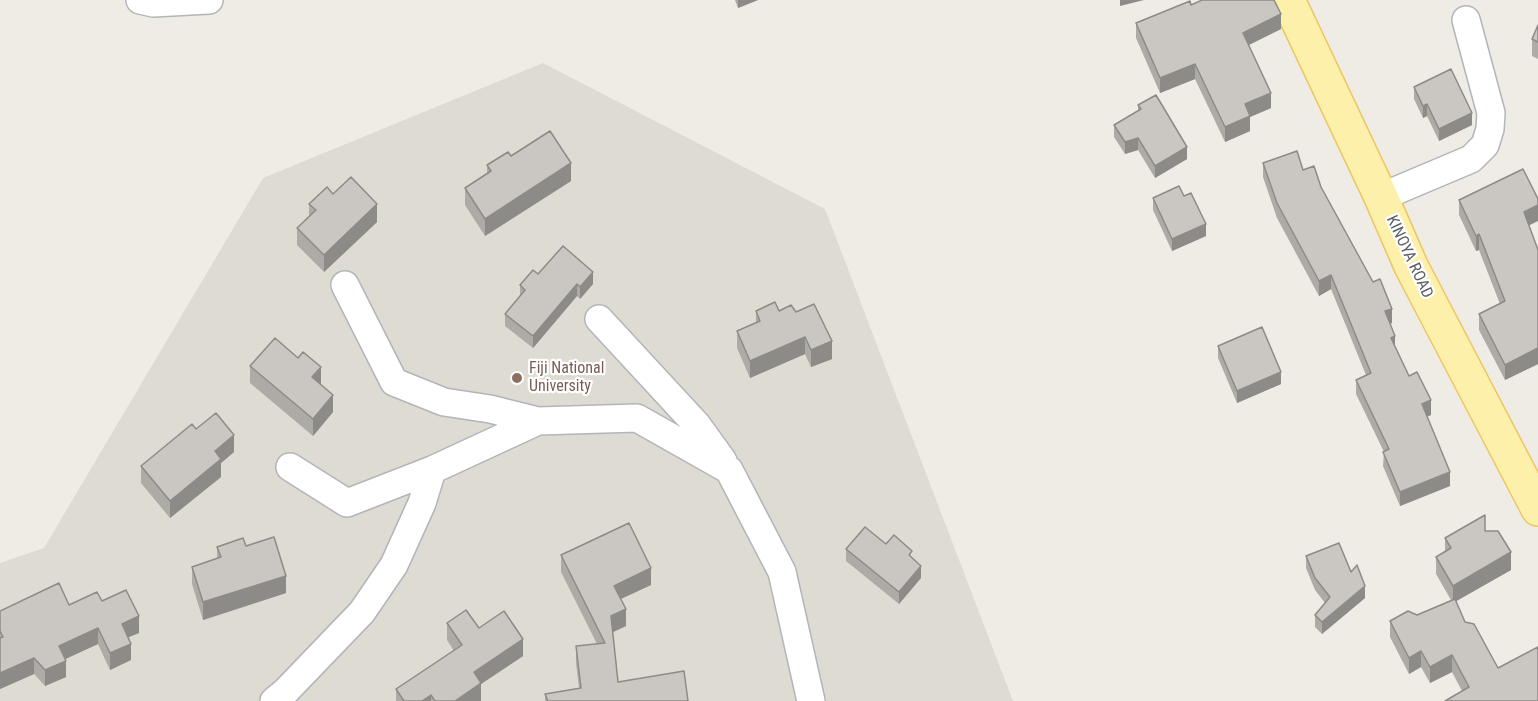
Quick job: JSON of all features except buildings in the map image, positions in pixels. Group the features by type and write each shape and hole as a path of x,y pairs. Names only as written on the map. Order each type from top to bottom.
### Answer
{"main road":[{"name":"KINOYA ROAD","path":"1288,0 1381,196 1411,266 1538,509"}],"street":[{"path":"140,0 153,3 209,0"},
{"path":"1381,196 1471,159 1485,145 1490,129 1491,113 1466,20"},
{"path":"345,285 394,382 444,402 490,409 538,421 637,417 729,470"},
{"path":"598,319 697,425 729,470 782,572 811,701"},
{"path":"290,467 347,503 432,470 538,421"},
{"path":"274,701 362,612 394,565 422,503 432,470"}],"shaded area":[{"name":"Fiji National University","path":"543,63 825,209 1013,701 0,701 0,563 44,548 263,178"}],"place":[{"name":"Fiji National University","path":"517,378"}]}
